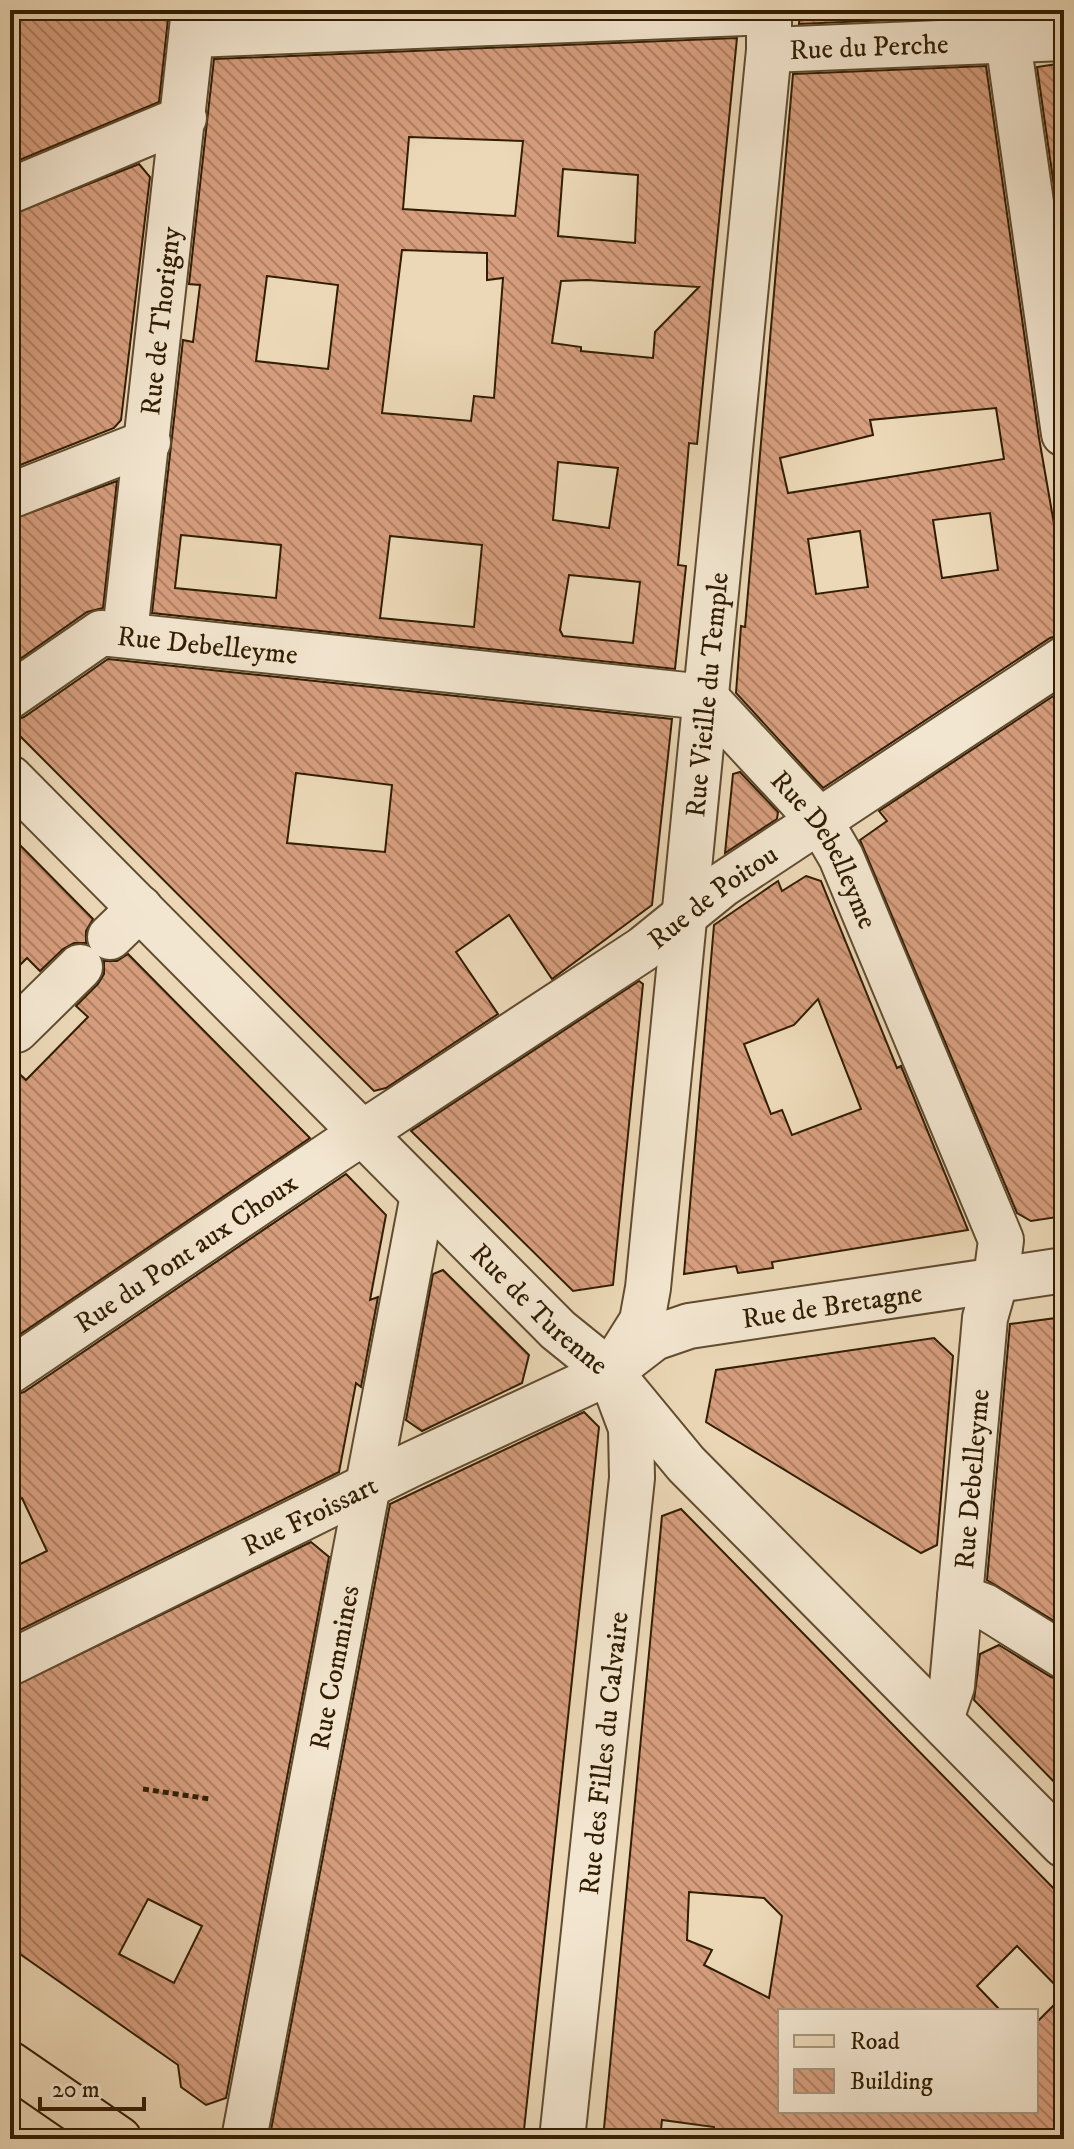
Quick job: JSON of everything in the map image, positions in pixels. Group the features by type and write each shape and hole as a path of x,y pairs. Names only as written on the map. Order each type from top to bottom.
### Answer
{"main road":[{"path":"10,2064 119,2139"}],"street":[{"name":"Rue du Perche","path":"193,23 769,24 1008,41 1064,38"},
{"name":"Rue de Thorigny","path":"125,633 193,23"},
{"name":"Rue Vieille du Temple","path":"610,1372 642,1321 648,1288 769,24"},
{"path":"1008,41 1064,434"},
{"path":"10,191 184,118"},
{"path":"10,496 148,442"},
{"name":"Rue Debelleyme","path":"10,696 101,633 125,633 705,697 820,821 841,857 1001,1240 996,1279 985,1318 952,1686 941,1719"},
{"name":"Rue de Poitou","path":"362,1133 643,949 682,915 1064,659"},
{"name":"Rue de Turenne","path":"10,778 125,922 362,1133 558,1330 610,1372 686,1464 1064,1845"},
{"path":"16,1030 80,967"},
{"name":"Rue du Pont aux Choux","path":"10,1371 362,1133"},
{"name":"Rue Commines","path":"244,2139 423,1195"},
{"name":"Rue de Bretagne","path":"610,1372 654,1338 689,1326 1064,1270"},
{"name":"Rue Froissart","path":"10,1663 366,1487 610,1372"},
{"name":"Rue des Filles du Calvaire","path":"562,2139 632,1478 631,1428 610,1372"},
{"path":"960,1597 984,1606 1064,1656"}],"path":[{"path":"143,1789 210,1799"}],"building":[{"path":"10,10 169,10 159,102 10,164"},
{"path":"800,10 984,10 984,16 799,24"},
{"path":"737,38 697,444 689,443 678,565 686,566 675,669 152,613 183,340 193,342 200,285 189,284 214,59","holes":["409,137 523,141 515,216 403,209","563,169 638,175 635,243 558,236","402,250 487,253 487,280 503,278 494,398 474,396 471,421 382,413","267,276 338,285 328,369 256,361","561,281 699,287 655,332 653,358 581,351 581,347 552,343","558,462 618,468 609,528 553,520","181,535 281,545 276,598 175,588","390,536 482,545 474,627 380,618","569,575 640,582 633,643 563,636 560,630"]},
{"path":"1064,63 1064,257 1037,67"},
{"path":"986,66 1039,438 1064,581 1064,634 1050,638 823,788 736,693 741,626 745,627 793,74","holes":["996,408 1004,459 788,493 780,458 873,435 870,420","990,513 998,570 942,578 933,520","860,531 868,587 816,594 808,539"]},
{"path":"139,164 150,177 121,420 114,428 10,469 10,215"},
{"path":"117,481 103,608 87,612 10,666 10,520"},
{"path":"108,659 672,719 652,905 552,979 509,915 456,952 498,1014 386,1088 374,1091 10,726 10,721 24,717","holes":["296,773 392,785 385,852 287,843"]},
{"path":"1064,689 1064,1216 1031,1221 1017,1213 860,840 887,821 879,811"},
{"path":"740,772 778,812 777,819 725,853 733,774"},
{"path":"10,835 93,919 86,931 86,943 74,943 63,949 40,971 27,958 10,975"},
{"path":"806,876 821,881 897,1068 901,1066 968,1230 772,1262 773,1268 738,1273 736,1266 684,1274 714,925 778,881 782,891","holes":["818,999 861,1109 792,1135 782,1110 771,1114 744,1044 794,1025"]},
{"path":"128,954 310,1138 10,1341 10,1065 26,1080 88,1017 76,1006 98,984 104,974 104,961 117,961"},
{"path":"639,981 643,984 613,1285 573,1291 411,1131"},
{"path":"346,1174 386,1215 370,1300 378,1297 361,1387 356,1383 339,1472 10,1635 10,1569 47,1551 22,1498 10,1504 10,1396 24,1392"},
{"path":"443,1270 529,1355 522,1383 422,1431 406,1420 433,1274"},
{"path":"1064,1317 1064,1627 987,1580 1010,1324"},
{"path":"934,1338 953,1356 937,1545 921,1553 706,1422 716,1370"},
{"path":"584,1412 599,1427 523,2139 284,2139 271,2130 390,1504"},
{"path":"681,1509 1064,1899 1064,1994 1017,1946 977,1986 999,2009 778,2009 778,2113 1038,2113 1038,2021 1064,1995 1064,2139 713,2139 714,2127 662,2120 660,2139 603,2139 662,1516","holes":["689,1892 764,1898 782,1916 769,1998 704,1965 712,1950 687,1940"]},
{"path":"311,1542 329,1557 226,2098 206,2105 181,2087 178,2065 10,1947 10,1688","holes":["148,1899 202,1926 174,1983 119,1954"]},
{"path":"999,1645 1051,1677 1064,1681 1064,1792 974,1700 980,1654"}]}
